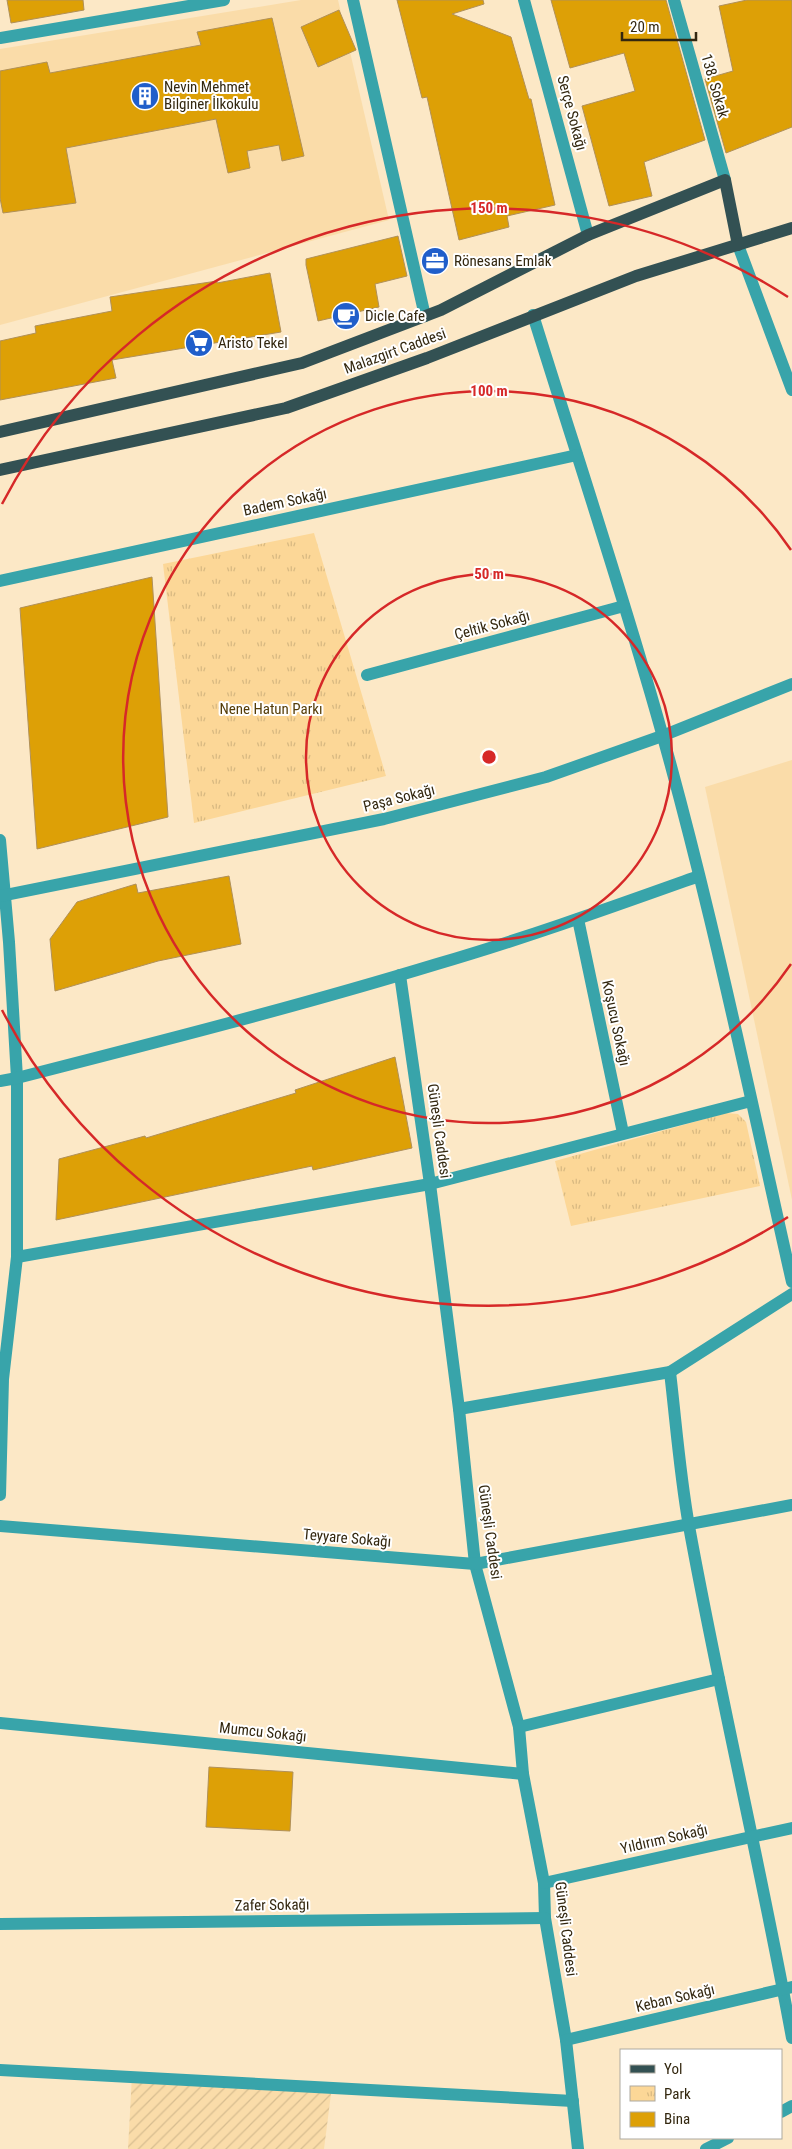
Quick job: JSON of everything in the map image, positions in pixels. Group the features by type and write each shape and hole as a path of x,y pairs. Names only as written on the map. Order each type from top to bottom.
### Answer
{"main road":[{"name":"Malazgirt Caddesi","path":"0,432 302,362 441,310 588,235 725,180"},
{"path":"725,180 738,245"},
{"name":"Malazgirt Caddesi","path":"0,470 286,408 427,358 636,276 792,228"}],"street":[{"path":"0,38 224,0"},
{"path":"353,0 425,316"},
{"name":"Serçe Sokağı","path":"524,0 588,235"},
{"name":"138. Sokak","path":"674,0 725,180"},
{"path":"738,245 792,390"},
{"path":"533,315 624,606 662,736 699,876 792,1282"},
{"name":"Badem Sokağı","path":"0,581 577,455"},
{"name":"Çeltik Sokağı","path":"367,675 624,606"},
{"name":"Paşa Sokağı","path":"2,896 384,819 546,777 662,736 792,684"},
{"path":"0,840 5,942 17,1078 17,1257 2,1379 0,1495"},
{"path":"0,1081 179,1037 400,975 578,919 699,876"},
{"name":"Koşucu Sokağı","path":"578,919 622,1133"},
{"name":"Güneşli Caddesi","path":"400,975 430,1184 459,1409 475,1564 519,1727 523,1774 544,1883 545,1918 566,2040 578,2149"},
{"path":"17,1257 430,1184 751,1101"},
{"path":"459,1409 670,1372 792,1294"},
{"path":"670,1372 688,1524 719,1680 788,1988 792,2038"},
{"name":"Teyyare Sokağı","path":"0,1526 475,1564 792,1505"},
{"path":"519,1727 719,1680"},
{"name":"Mumcu Sokağı","path":"0,1723 523,1774"},
{"name":"Yıldırım Sokağı","path":"544,1883 792,1828"},
{"name":"Zafer Sokağı","path":"0,1924 545,1918"},
{"name":"Keban Sokağı","path":"566,2040 788,1988"},
{"path":"0,2070 573,2101"},
{"path":"706,2149 726,2139"}],"shaded area":[{"path":"301,0 338,0 389,220 0,325 0,49"},
{"path":"792,760 792,1200 705,787"},
{"path":"132,2075 332,2086 324,2149 128,2149"}],"green space":[{"name":"Nene Hatun Parkı","path":"314,533 386,776 194,823 163,564"},
{"path":"726,1113 738,1114 746,1122 760,1186 571,1226 555,1161"}],"building":[{"path":"7,0 83,0 84,10 11,23"},
{"path":"397,0 483,0 484,4 452,14 511,37 529,99 531,99 555,205 507,216 509,227 459,240 427,97 422,98"},
{"path":"551,0 666,0 705,140 644,162 652,196 609,206 582,106 635,91 624,53 570,68"},
{"path":"747,0 792,0 792,127 726,153 705,79 733,71 719,6"},
{"path":"339,10 356,50 318,67 301,27"},
{"name":"Nevin Mehmet Bilginer İlkokulu","path":"272,18 304,156 282,161 279,145 247,151 250,168 228,173 216,119 66,148 76,203 3,213 0,198 0,71 47,62 50,73 201,45 197,32"},
{"path":"398,236 407,276 375,284 379,307 318,321 306,259"},
{"path":"270,273 281,332 112,360 116,378 0,400 0,341 36,333 35,326 112,311 110,297 217,281 217,283"},
{"path":"152,577 168,817 37,849 20,608"},
{"path":"229,876 241,944 158,961 55,991 50,939 77,902 136,884 138,893"},
{"path":"395,1057 412,1148 313,1170 312,1166 56,1220 59,1159 145,1136 146,1138 296,1093 295,1090"},
{"path":"209,1767 293,1772 290,1831 206,1827"}],"place":[{"name":"Nevin Mehmet Bilginer İlkokulu","path":"145,96"},
{"name":"Rönesans Emlak","path":"435,261"},
{"name":"Dicle Cafe","path":"346,316"},
{"name":"Aristo Tekel","path":"199,343"}]}
